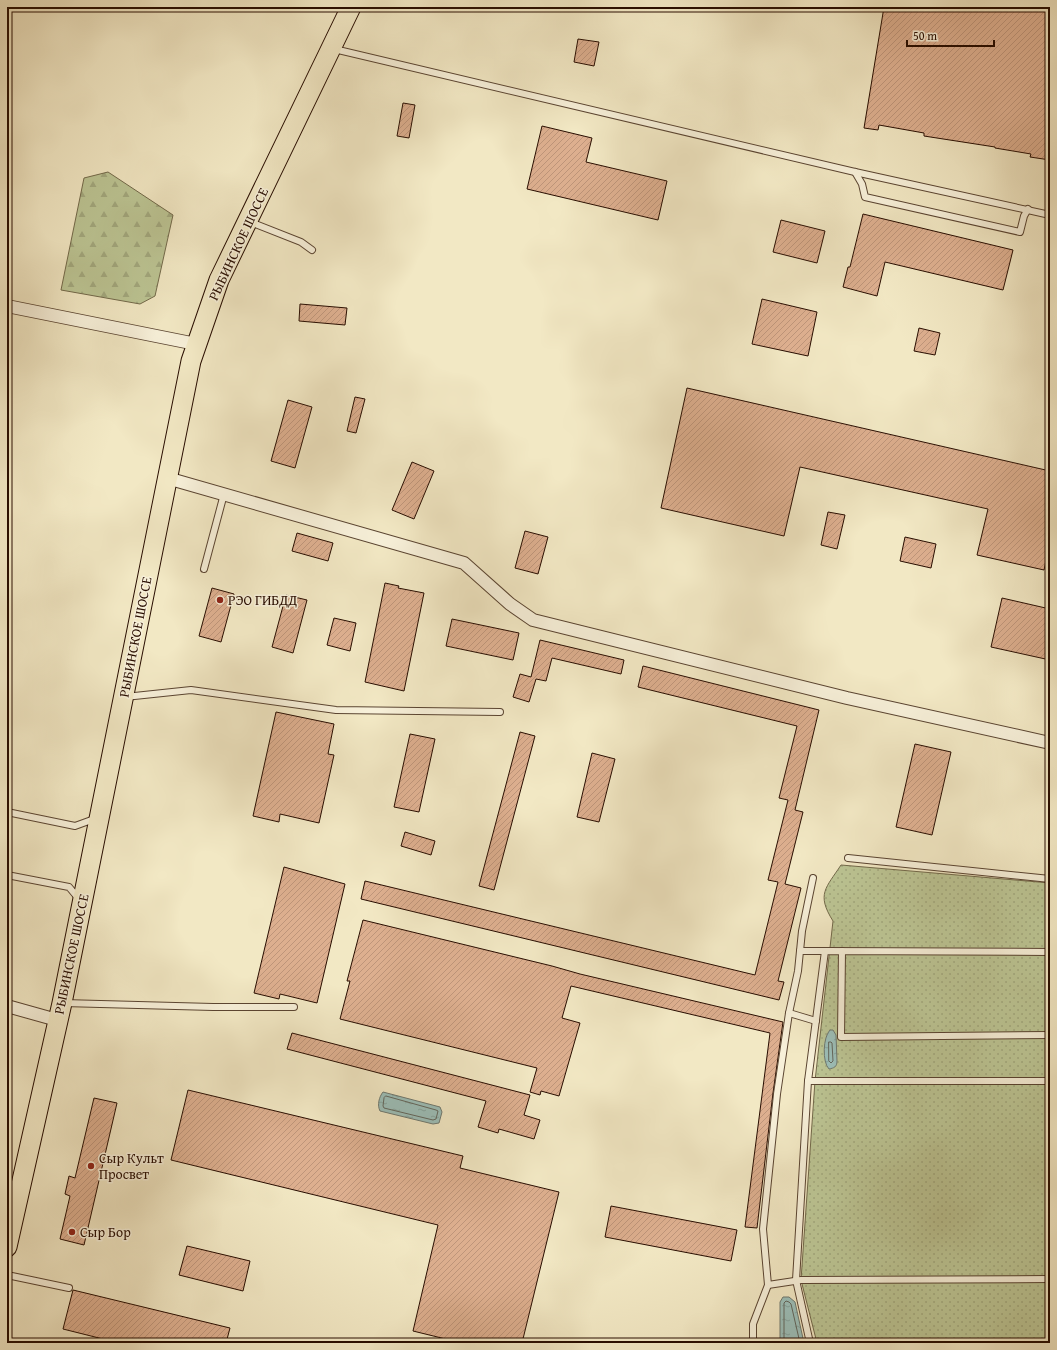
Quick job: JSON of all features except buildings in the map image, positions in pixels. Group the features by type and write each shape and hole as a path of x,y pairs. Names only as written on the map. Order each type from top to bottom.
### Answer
{"main road":[{"name":"РЫБИНСКОЕ ШОССЕ","path":"7,1248 60,1012 190,361 218,280 332,49 351,7"}],"street":[{"path":"7,306 196,344"},
{"path":"167,478 464,563 510,604 533,620 847,698 1050,743"},
{"path":"7,1006 60,1012"}],"lane":[{"path":"332,49 855,172 1050,215"},
{"path":"855,172 862,184 865,197 1020,232 1024,216 1028,209"},
{"path":"246,221 301,242 312,250"},
{"path":"204,570 224,494"},
{"path":"123,697 190,690 336,710 500,712"},
{"path":"7,812 75,826 100,816"},
{"path":"848,858 1050,879"},
{"path":"7,875 69,888 82,903"},
{"path":"753,1343 754,1324 768,1285 763,1229 777,1094 789,1013 798,971 802,931 813,878"},
{"path":"800,951 1050,952"},
{"path":"810,1343 796,1280 808,1081 825,951"},
{"path":"842,951 841,1037 1050,1035"},
{"path":"60,1012 294,1007"},
{"path":"789,1013 816,1020"},
{"path":"808,1081 1050,1081"},
{"path":"7,1275 69,1288"},
{"path":"768,1285 796,1280 1050,1279"}],"green space":[{"path":"108,172 173,215 155,296 140,304 61,290 84,178"},
{"path":"841,865 1050,883 1050,1343 817,1343 801,1280 815,1081 833,921 825,904 824,897 827,886"}],"water":[{"path":"830,1030 833,1030 836,1035 837,1061 835,1067 829,1069 825,1061 824,1050 826,1038"},
{"path":"383,1092 440,1107 442,1112 439,1123 433,1124 380,1111 379,1101"},
{"path":"783,1297 789,1297 795,1302 804,1343 780,1343 780,1302"}],"place":[{"name":"РЭО ГИБДД","path":"220,600"},
{"name":"Сыр Культ Просвет","path":"91,1166"},
{"name":"Сыр Бор","path":"72,1232"}]}
